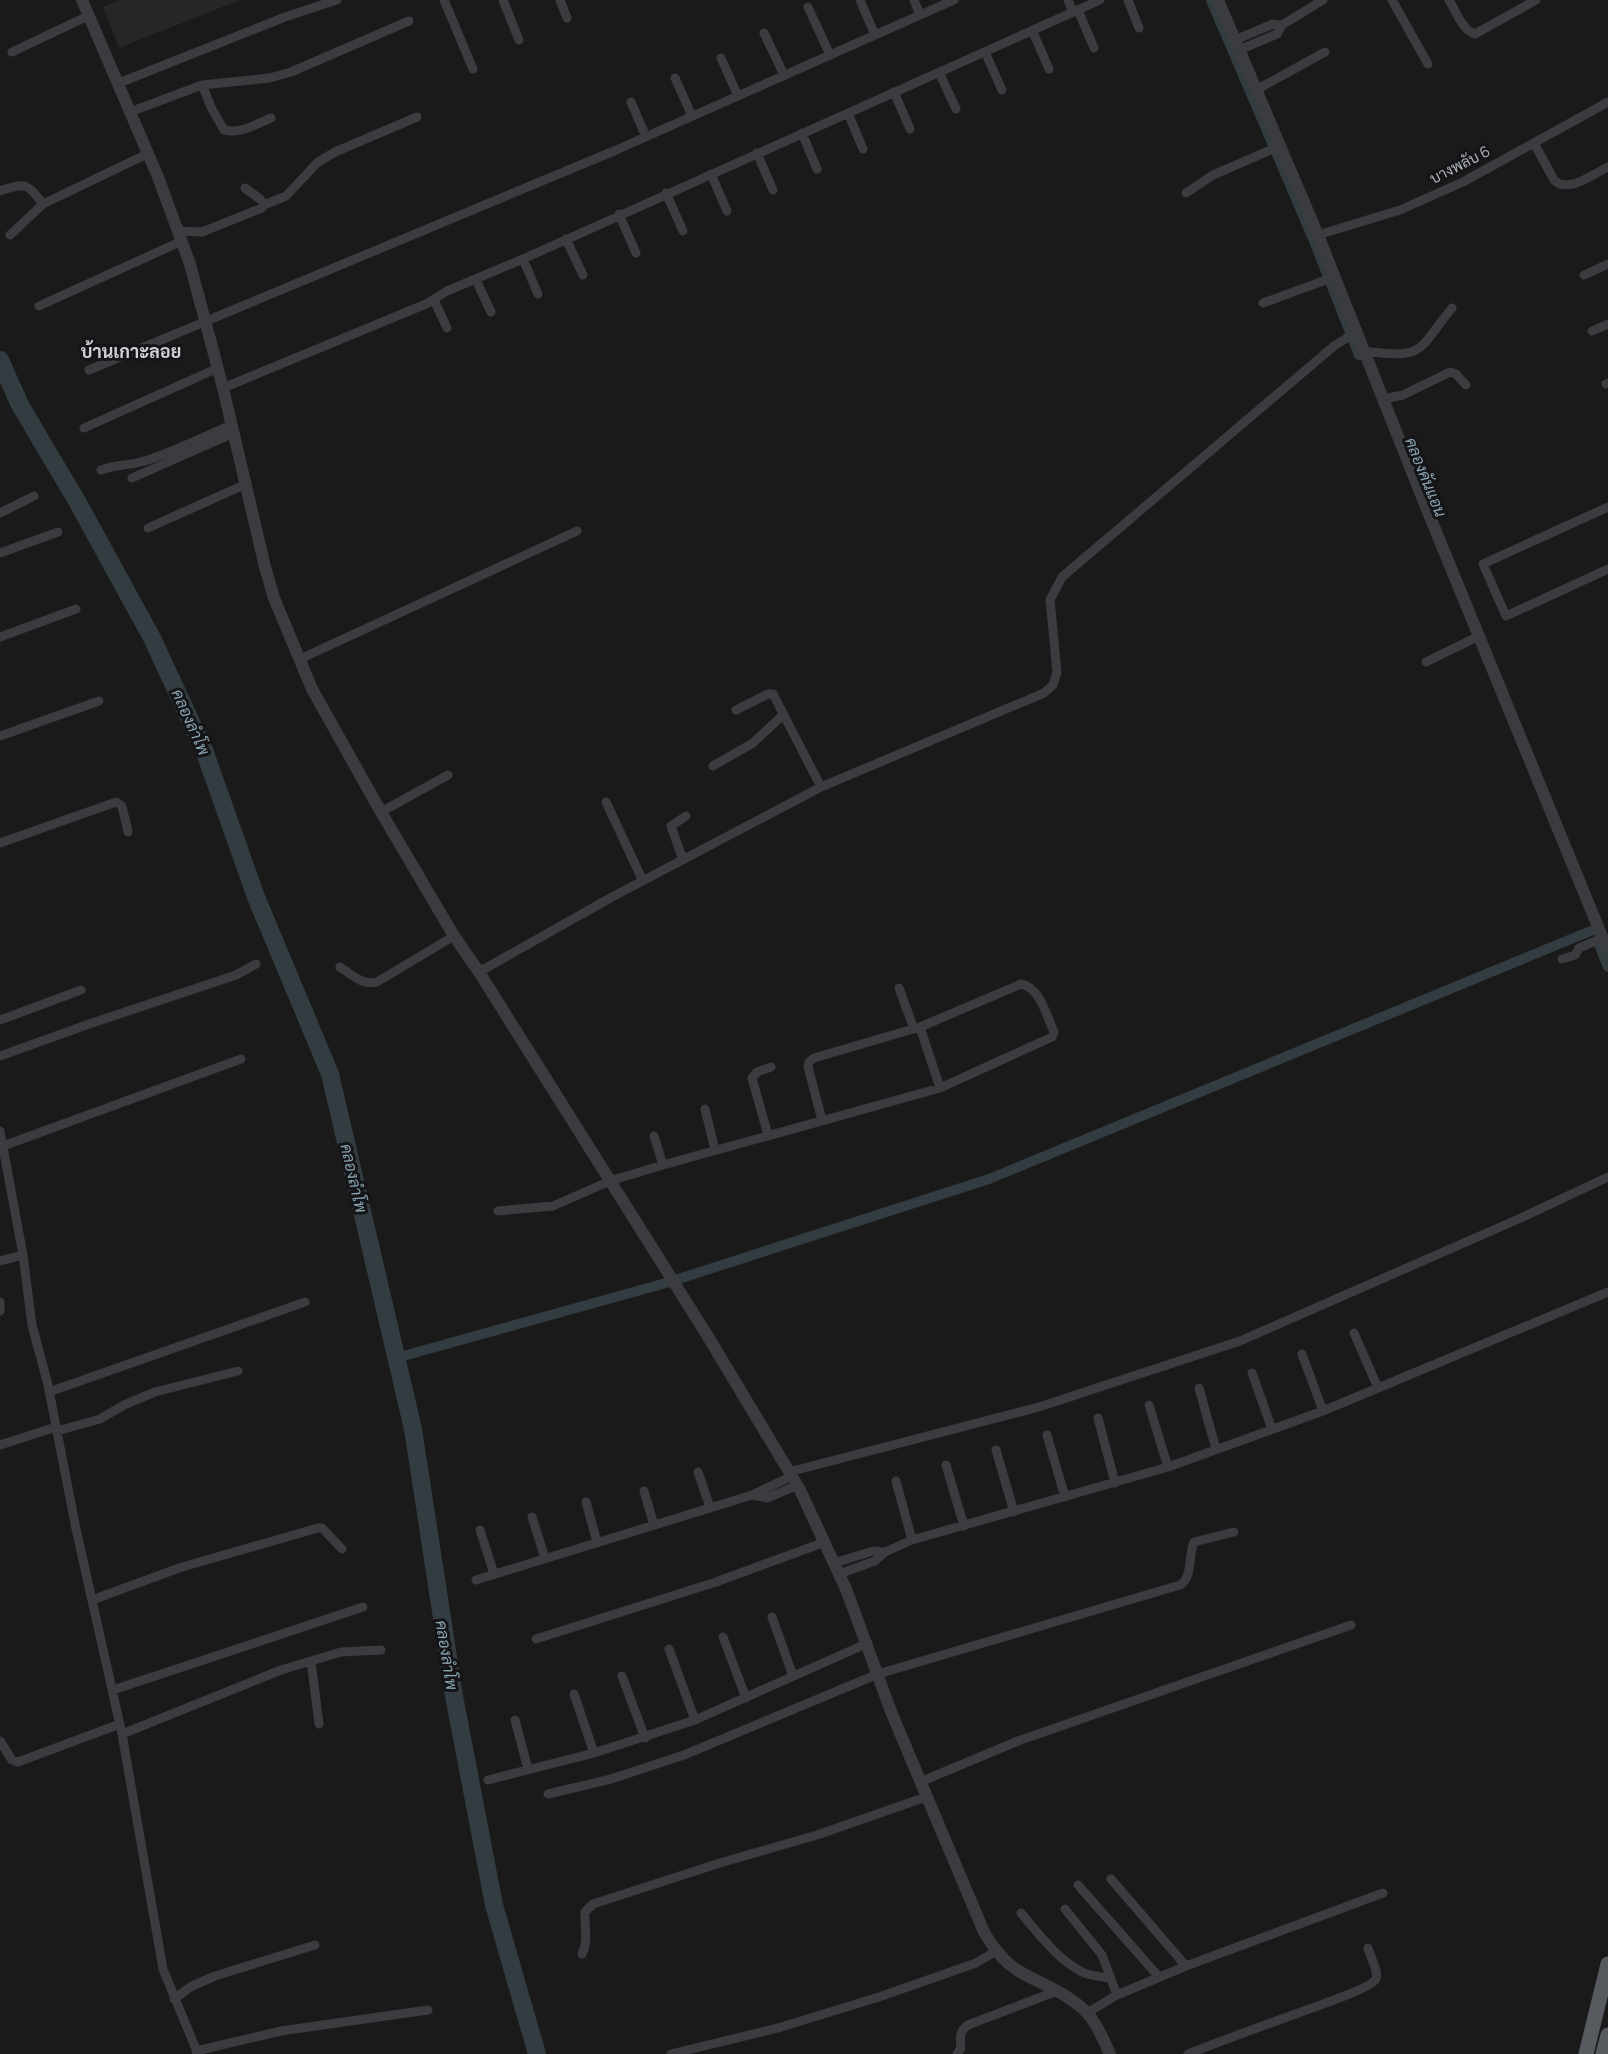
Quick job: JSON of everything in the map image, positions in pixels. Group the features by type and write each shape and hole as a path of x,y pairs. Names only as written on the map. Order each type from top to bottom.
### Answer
{"main road":[{"path":"1586,2054 1608,1964"},
{"path":"1604,2054 1608,2035"}],"street":[{"path":"82,0 119,83 180,236 206,320 274,598 312,689 454,936 479,972 707,1335 793,1478 837,1568 868,1643 892,1714 984,1932 996,1951 1017,1969 1057,1991 1087,2013 1110,2054"},
{"path":"119,83 285,17 337,0"},
{"path":"444,0 473,69"},
{"path":"503,0 519,40"},
{"path":"560,0 567,18"},
{"path":"860,0 875,35"},
{"path":"914,0 920,15"},
{"path":"89,370 646,137 954,0"},
{"path":"1068,0 1094,48"},
{"path":"223,388 434,300 447,291 1100,0"},
{"path":"1128,0 1139,28"},
{"path":"1218,0 1278,147 1318,235 1332,278 1364,351 1477,637 1601,939 1608,951"},
{"path":"1237,45 1277,34 1282,25 1323,0"},
{"path":"1392,0 1428,64"},
{"path":"1449,0 1465,28 1475,34 1536,0"},
{"path":"808,7 830,55"},
{"path":"12,52 88,16"},
{"path":"130,112 202,85 270,78 291,72 409,21"},
{"path":"1032,30 1049,69"},
{"path":"764,33 784,75"},
{"path":"985,51 1002,90"},
{"path":"1256,90 1325,52"},
{"path":"721,58 738,96"},
{"path":"939,72 956,109"},
{"path":"675,78 692,116"},
{"path":"202,85 224,130 244,129 271,118"},
{"path":"894,92 910,129"},
{"path":"631,102 646,137"},
{"name":"บางพลับ 6","path":"1318,235 1400,210 1462,182 1606,107"},
{"path":"848,113 863,149"},
{"path":"39,306 180,236 202,232 261,209 286,196 318,162 335,152 417,117"},
{"path":"802,133 817,169"},
{"path":"1533,143 1554,180 1559,184 1566,186 1575,183 1608,167"},
{"path":"1186,193 1212,175 1278,147"},
{"path":"757,153 773,190"},
{"path":"10,236 43,204 147,154"},
{"path":"711,174 727,211"},
{"path":"0,191 26,185 43,204"},
{"path":"245,188 260,199 264,206"},
{"path":"666,193 683,231"},
{"path":"619,214 636,253"},
{"path":"566,238 583,275"},
{"path":"523,259 538,294"},
{"path":"1584,275 1608,264"},
{"path":"1263,303 1332,278"},
{"path":"476,279 491,312"},
{"path":"434,300 447,328"},
{"path":"1364,351 1385,354 1413,353 1421,348 1452,308"},
{"path":"1592,331 1608,324"},
{"path":"479,972 643,881 821,787 1044,693 1053,684 1057,672 1050,600 1062,577 1334,346 1355,333"},
{"path":"84,428 218,368"},
{"path":"1383,399 1402,395 1450,372 1456,374 1466,386"},
{"path":"101,470 114,465 141,462 233,429"},
{"path":"132,478 233,429"},
{"path":"148,528 246,484"},
{"path":"0,513 34,496"},
{"path":"1608,507 1483,564 1506,616 1608,569"},
{"path":"300,659 577,531"},
{"path":"0,553 58,532"},
{"path":"0,637 76,609"},
{"path":"1426,662 1477,637"},
{"path":"736,710 768,694 773,694 821,787"},
{"path":"0,736 99,701"},
{"path":"713,766 753,743 784,714"},
{"path":"381,812 448,775"},
{"path":"0,843 116,802 122,806 128,832"},
{"path":"606,802 643,881"},
{"path":"683,860 671,826 686,816"},
{"path":"340,967 370,984 454,936"},
{"path":"1562,959 1575,955 1579,948 1601,939"},
{"path":"0,1056 236,975 256,964"},
{"path":"498,1211 553,1206 610,1181 940,1088 1046,1041 1054,1032 1034,990 1028,985 1021,984 917,1028 814,1058 808,1066 822,1120"},
{"path":"898,988 917,1028 940,1088"},
{"path":"0,1020 81,990"},
{"path":"3,1146 242,1059"},
{"path":"768,1135 752,1078 757,1072 771,1067"},
{"path":"705,1109 715,1150"},
{"path":"0,1131 23,1255 32,1325 50,1392 76,1529 120,1724 163,1968 197,2052 281,2031 428,2010"},
{"path":"654,1136 663,1165"},
{"path":"476,1580 752,1495 767,1498 793,1478 1039,1407 1240,1341 1523,1217 1608,1177"},
{"path":"0,1261 23,1255"},
{"path":"837,1568 875,1561 885,1552 912,1540 1168,1467 1323,1411 1608,1292"},
{"path":"0,1302 0,1311"},
{"path":"50,1392 305,1302"},
{"path":"1354,1333 1378,1388"},
{"path":"1302,1354 1323,1411"},
{"path":"0,1445 100,1419 124,1405 155,1392 238,1371"},
{"path":"1252,1373 1272,1429"},
{"path":"1199,1388 1216,1449"},
{"path":"1149,1405 1168,1467"},
{"path":"1098,1418 1116,1483"},
{"path":"1047,1435 1065,1497"},
{"path":"996,1450 1014,1512"},
{"path":"946,1465 964,1526"},
{"path":"698,1472 710,1508"},
{"path":"896,1481 912,1540"},
{"path":"644,1491 654,1525"},
{"path":"586,1502 597,1542"},
{"path":"532,1517 545,1558"},
{"path":"92,1600 182,1566 318,1528 322,1528 342,1550"},
{"path":"480,1530 494,1574"},
{"path":"548,1794 611,1779 684,1755 878,1674 1180,1585 1188,1578 1194,1542 1234,1532"},
{"path":"536,1638 716,1582 825,1542"},
{"path":"112,1690 363,1607"},
{"path":"772,1617 793,1677"},
{"path":"920,1782 1029,1738 1351,1625"},
{"path":"723,1636 746,1698"},
{"path":"488,1780 594,1753 695,1720 868,1643"},
{"path":"669,1649 695,1720"},
{"path":"122,1734 311,1660 340,1652 381,1650"},
{"path":"311,1660 319,1724"},
{"path":"622,1676 645,1738"},
{"path":"574,1694 594,1753"},
{"path":"515,1720 528,1769"},
{"path":"0,1742 12,1760 18,1762 120,1724"},
{"path":"582,1954 587,1937 584,1924 585,1912 587,1907 593,1904 720,1863 818,1835 926,1797"},
{"path":"1111,1879 1186,1966"},
{"path":"1078,1885 1159,1977"},
{"path":"1087,2013 1117,1995 1186,1966 1383,1893"},
{"path":"1065,1909 1097,1949 1117,1995"},
{"path":"1021,1913 1043,1940 1068,1962 1088,1974 1110,1978"},
{"path":"174,1999 192,1986 215,1976 315,1945"},
{"path":"1188,2054 1273,2020 1352,1993 1370,1984 1377,1976 1368,1948"},
{"path":"671,2054 778,2028 879,1997 976,1964 996,1951"},
{"path":"957,2054 962,2048 960,2034 962,2029 968,2025 1057,1991"}],"shaded area":[{"path":"120,0 240,0 119,48 103,7"}],"waterway":[{"name":"คลองคันแอน","path":"1211,0 1314,241 1359,355"},
{"name":"คลองลำโพ","path":"0,360 20,405 78,503 152,638 204,750 256,897 330,1074 413,1429 454,1696 494,1905 537,2054"},
{"path":"396,1358 666,1283 989,1179 1593,930"},
{"name":"คลองคันแอน","path":"1598,942 1608,967"}],"district":[{"name":"บ้านเกาะลอย","path":"131,352"}]}
